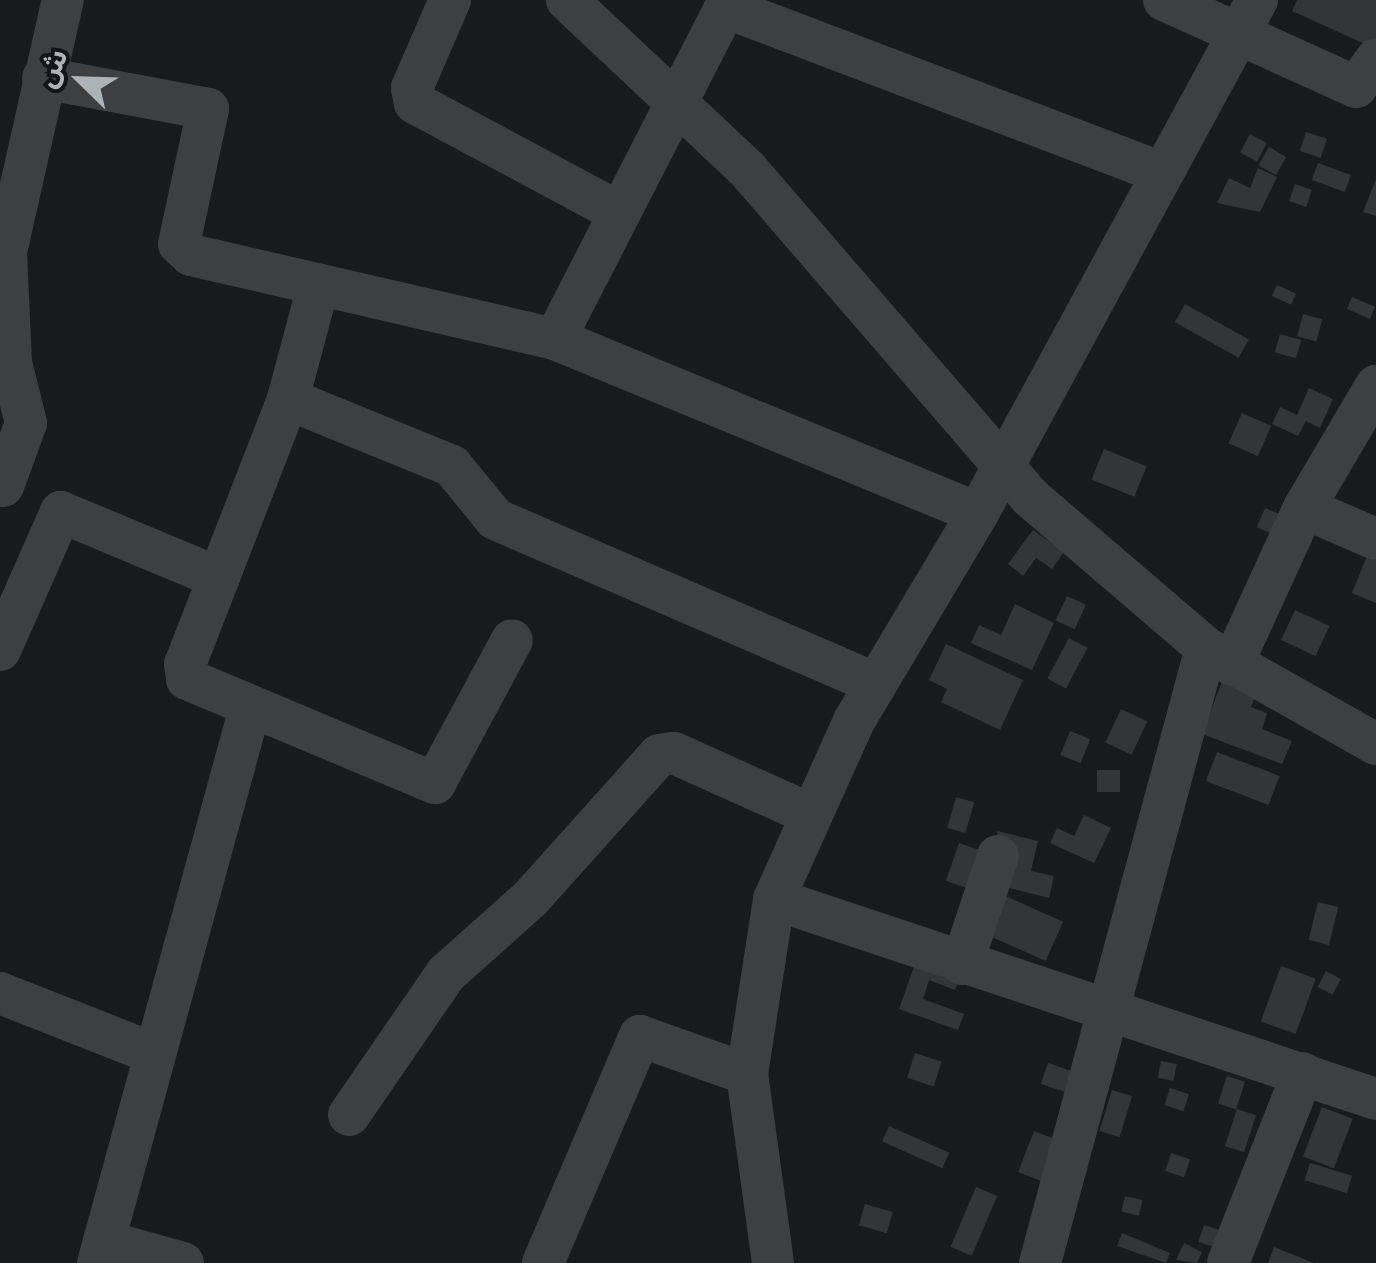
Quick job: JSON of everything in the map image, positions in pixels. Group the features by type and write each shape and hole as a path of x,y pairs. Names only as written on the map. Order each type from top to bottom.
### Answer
{"street":[{"path":"63,0 42,78 9,168 7,299 26,423 2,485 219,578"},
{"path":"450,0 412,88 415,103 616,211"},
{"path":"568,0 676,100 1002,469 1219,656 1376,744"},
{"path":"1164,0 1248,16 1356,87 1376,59"},
{"path":"555,340 616,211 727,3 1162,173"},
{"path":"773,1263 747,1074 774,899 810,814 876,684 1002,469 1248,16"},
{"path":"42,78 208,109 183,252 555,340 978,512"},
{"path":"318,287 288,399 219,578 186,679 436,783 512,640"},
{"path":"1040,1263 1106,1014 1219,656 1376,386"},
{"path":"288,399 452,466 495,519 876,684"},
{"path":"1304,508 1376,539"},
{"path":"0,650 61,512"},
{"path":"183,1263 101,1252 152,1053 250,708"},
{"path":"350,1116 446,974 530,900 659,755 674,753 810,814"},
{"path":"962,964 998,856"},
{"path":"774,899 1106,1014 1376,1099"},
{"path":"0,993 152,1053"},
{"path":"543,1263 640,1036 747,1074"},
{"path":"1228,1263 1303,1074"}],"building":[{"path":"1297,0 1376,0 1376,49 1292,11"},
{"path":"1306,132 1327,139 1321,158 1300,151"},
{"path":"1250,134 1267,143 1257,161 1240,153"},
{"path":"1269,147 1286,157 1276,175 1258,165"},
{"path":"1318,163 1351,175 1345,192 1312,180"},
{"path":"1258,168 1277,177 1260,212 1217,203 1229,178 1250,188"},
{"path":"1376,179 1376,216 1363,212"},
{"path":"1295,184 1312,190 1306,207 1289,201"},
{"path":"1277,285 1296,294 1291,305 1272,296"},
{"path":"1352,297 1375,307 1370,319 1347,309"},
{"path":"1185,304 1249,339 1239,358 1175,322"},
{"path":"1303,314 1322,319 1316,341 1297,336"},
{"path":"1280,334 1301,340 1296,358 1275,352"},
{"path":"1309,388 1333,399 1320,428 1306,421 1298,436 1272,424 1280,407 1297,415"},
{"path":"1242,413 1271,426 1258,456 1229,443"},
{"path":"1104,449 1147,466 1134,497 1092,480"},
{"path":"1265,508 1279,514 1271,533 1257,527"},
{"path":"1033,530 1064,552 1052,569 1036,558 1023,576 1008,564"},
{"path":"1367,556 1376,560 1376,603 1352,593"},
{"path":"1067,596 1086,605 1075,629 1056,620"},
{"path":"1015,604 1054,623 1032,670 971,643 979,625 1001,635"},
{"path":"1295,610 1329,626 1315,656 1281,640"},
{"path":"1069,638 1088,648 1066,688 1047,679"},
{"path":"946,644 1023,680 1000,730 941,702 947,689 929,680"},
{"path":"1223,679 1257,691 1251,707 1267,713 1262,729 1292,741 1282,764 1202,734"},
{"path":"1121,709 1147,721 1132,755 1105,743"},
{"path":"1070,731 1090,739 1081,763 1060,755"},
{"path":"1217,752 1280,776 1268,805 1206,781"},
{"path":"1097,770 1120,770 1120,792 1097,792"},
{"path":"956,797 974,802 965,833 947,828"},
{"path":"1084,815 1111,828 1094,863 1050,843 1057,828 1074,836"},
{"path":"997,831 1038,841 1031,871 1054,876 1049,898 1005,887"},
{"path":"959,843 979,850 966,888 946,881"},
{"path":"1001,894 1063,922 1046,961 984,933"},
{"path":"1318,902 1338,907 1329,945 1309,940"},
{"path":"918,955 962,970 955,990 929,980 923,999 964,1014 958,1030 899,1009"},
{"path":"1281,966 1316,979 1296,1034 1261,1021"},
{"path":"1326,971 1341,979 1333,995 1318,987"},
{"path":"915,1053 942,1062 934,1086 907,1078"},
{"path":"1161,1061 1177,1064 1173,1081 1158,1078"},
{"path":"1048,1063 1083,1075 1076,1096 1041,1084"},
{"path":"1227,1076 1245,1082 1236,1109 1218,1104"},
{"path":"1170,1088 1189,1094 1183,1111 1164,1105"},
{"path":"1112,1090 1132,1096 1120,1137 1099,1131"},
{"path":"1322,1107 1353,1119 1334,1168 1303,1156"},
{"path":"1237,1109 1256,1115 1244,1152 1225,1146"},
{"path":"889,1126 949,1153 942,1168 882,1142"},
{"path":"1034,1131 1066,1143 1050,1184 1018,1172"},
{"path":"1171,1153 1190,1159 1184,1177 1165,1171"},
{"path":"1310,1163 1352,1176 1347,1193 1305,1180"},
{"path":"976,1187 997,1196 972,1256 951,1247"},
{"path":"1125,1196 1143,1200 1139,1216 1121,1212"},
{"path":"865,1204 893,1212 887,1233 859,1225"},
{"path":"1204,1225 1223,1231 1217,1248 1198,1242"},
{"path":"1122,1233 1170,1253 1166,1263 1117,1246"},
{"path":"1184,1243 1202,1252 1197,1263 1176,1260"},
{"path":"1274,1247 1314,1263 1268,1263"}]}
